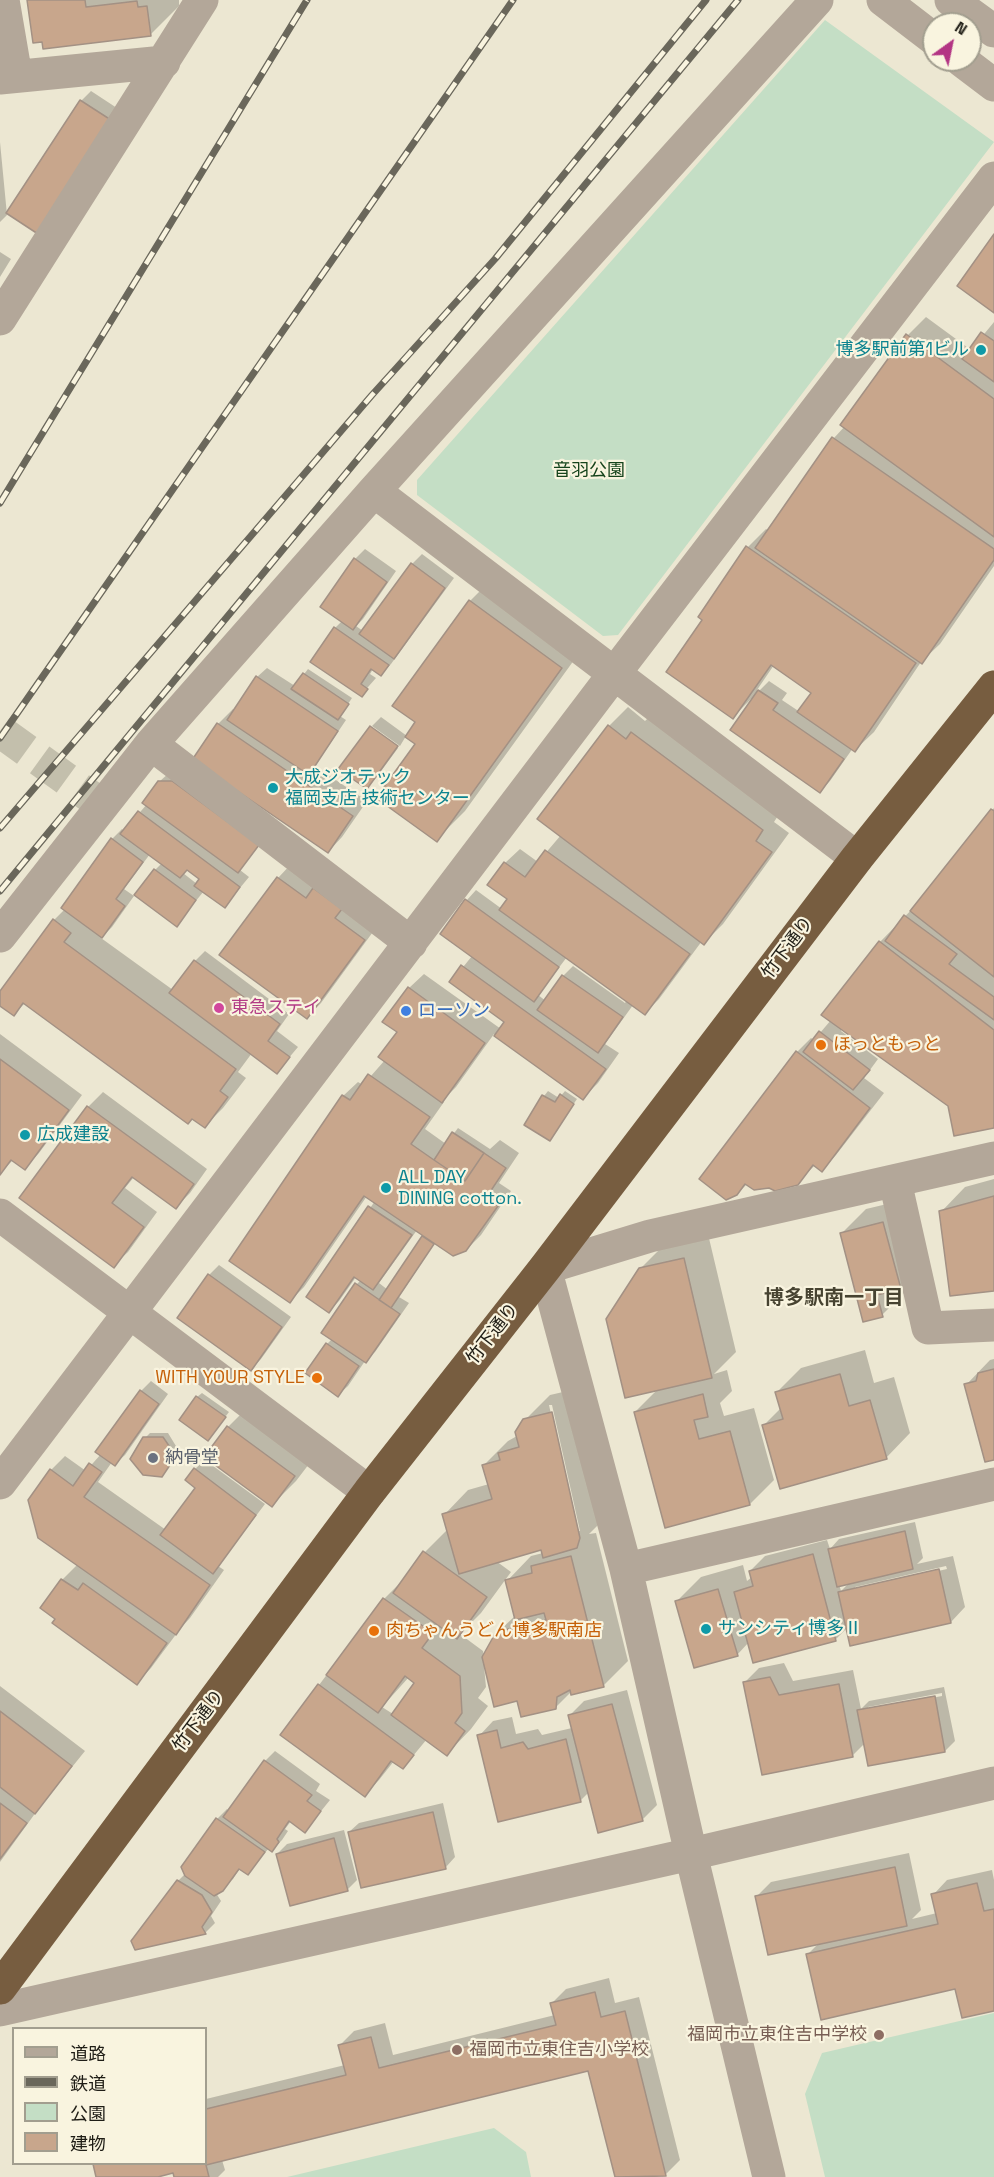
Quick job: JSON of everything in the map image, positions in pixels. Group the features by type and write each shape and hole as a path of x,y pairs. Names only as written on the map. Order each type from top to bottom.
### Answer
{"highway":[{"name":"竹下通り","path":"0,1988 369,1492 545,1268 857,858 994,687"}],"street":[{"path":"3,0 8,77 164,63"},
{"path":"0,319 202,0"},
{"path":"0,936 151,744 374,491 817,0"},
{"path":"883,0 922,30"},
{"path":"951,0 994,32"},
{"path":"977,72 994,85"},
{"path":"0,1483 994,178"},
{"path":"374,491 857,858"},
{"path":"151,744 411,943"},
{"path":"769,2177 691,1854 626,1569 545,1268 650,1236 994,1158"},
{"path":"895,1181 927,1328 994,1325"},
{"path":"0,1215 369,1492"},
{"path":"626,1569 994,1484"},
{"path":"0,2010 994,1783"}],"green space":[{"name":"音羽公園","path":"825,20 994,142 618,635 603,636 417,495 417,480"},
{"path":"994,2013 994,2177 825,2177 805,2094 822,2053"},
{"path":"494,2128 526,2152 531,2177 287,2177"}],"building":[{"path":"27,0 85,0 86,7 137,1 138,7 147,6 151,36 43,49 42,42 33,43"},
{"path":"80,100 111,120 38,234 6,213"},
{"path":"994,234 994,313 957,286"},
{"name":"博多駅前第1ビル","path":"981,332 994,341 994,382 962,359"},
{"path":"906,334 994,399 994,537 840,425"},
{"path":"832,437 994,549 994,560 922,664 755,548"},
{"path":"746,546 916,663 855,752 797,712 811,693 771,665 733,719 666,672 702,620 698,617"},
{"path":"354,558 387,582 353,630 320,607"},
{"path":"411,563 445,588 394,659 359,634"},
{"path":"469,600 562,668 437,842 376,798 415,744 405,737 415,722 392,706"},
{"path":"334,627 389,665 381,676 371,669 361,684 368,689 362,697 310,662"},
{"path":"303,673 349,704 338,720 291,689"},
{"path":"256,676 338,731 309,775 227,720"},
{"path":"758,690 778,703 773,710 844,759 820,793 730,730"},
{"name":"大成ジオテック 福岡支店 技術センター","path":"217,723 353,816 328,853 192,760"},
{"path":"608,725 626,739 631,732 763,830 756,841 772,852 704,945 537,819"},
{"path":"370,726 398,746 367,789 338,769"},
{"path":"158,781 172,781 259,845 238,873 142,803"},
{"path":"991,809 994,811 994,977 910,911"},
{"path":"138,811 240,887 225,908 194,886 199,879 187,870 180,878 120,834"},
{"path":"111,838 143,862 116,899 125,906 102,938 61,908"},
{"path":"545,850 690,954 645,1015 499,910 507,899 487,885 504,862 525,877"},
{"path":"154,869 196,900 177,927 134,895"},
{"path":"277,877 306,898 313,888 342,909 335,918 365,940 307,1019 219,955"},
{"path":"465,899 559,967 534,1002 440,934"},
{"path":"904,915 957,954 949,964 994,997 994,1020 885,941"},
{"path":"53,919 71,933 64,942 236,1069 220,1091 228,1097 205,1128 192,1119 188,1124 23,1003 14,1016 0,1006 0,991"},
{"path":"879,941 994,1030 994,1128 954,1136 948,1106 821,1015"},
{"path":"194,960 280,1024 268,1041 290,1057 277,1074 169,993"},
{"path":"461,965 606,1069 583,1100 494,1036 504,1022 449,982"},
{"path":"562,975 623,1017 598,1053 537,1010"},
{"path":"408,987 485,1043 442,1103 378,1057 397,1032 382,1022"},
{"path":"819,1031 870,1070 853,1090 803,1052"},
{"path":"796,1051 870,1108 822,1172 813,1165 798,1185 775,1191 769,1188 754,1190 745,1184 737,1195 726,1200 699,1179"},
{"name":"広成建設","path":"0,1059 69,1110 25,1170 11,1160 0,1175"},
{"name":"ALL DAY DINING cotton.","path":"368,1074 430,1117 411,1144 434,1160 465,1181 484,1153 506,1168 486,1198 498,1206 466,1251 453,1256 364,1196 290,1303 229,1261 342,1095 350,1100"},
{"path":"560,1094 574,1104 550,1141 524,1125 542,1095 555,1102"},
{"path":"87,1106 194,1184 176,1209 132,1177 112,1203 144,1227 114,1268 19,1198"},
{"path":"452,1132 484,1153 465,1181 434,1160"},
{"path":"994,1196 994,1291 950,1296 939,1211"},
{"path":"368,1206 412,1235 373,1290 354,1277 329,1313 306,1297"},
{"path":"883,1222 901,1289 877,1295 883,1317 863,1322 840,1233"},
{"path":"422,1236 434,1244 391,1308 379,1300"},
{"path":"684,1258 712,1378 625,1398 606,1319 639,1268"},
{"path":"208,1274 282,1327 251,1371 177,1318"},
{"path":"355,1283 400,1314 366,1363 321,1333"},
{"path":"326,1343 359,1366 338,1397 305,1373"},
{"path":"994,1369 994,1460 985,1462 964,1384 976,1381 978,1373"},
{"path":"840,1374 849,1406 870,1400 887,1459 780,1489 762,1425 783,1419 775,1392"},
{"path":"140,1390 159,1404 115,1466 95,1452"},
{"path":"703,1394 708,1417 694,1420 699,1439 730,1431 750,1505 665,1528 634,1412"},
{"path":"196,1396 226,1417 208,1441 179,1420"},
{"path":"552,1412 580,1538 577,1548 543,1558 541,1550 459,1574 442,1514 492,1499 482,1465 500,1460 498,1453 519,1447 515,1432 523,1419"},
{"path":"227,1426 295,1476 272,1507 204,1457"},
{"name":"納骨堂","path":"143,1437 163,1437 176,1456 162,1477 143,1475 130,1459"},
{"path":"89,1463 102,1472 84,1497 210,1585 176,1635 38,1538 28,1500 50,1469 73,1486"},
{"path":"194,1468 256,1515 213,1574 160,1535 195,1488 185,1480"},
{"path":"905,1531 913,1569 837,1587 828,1549"},
{"path":"423,1551 487,1597 457,1639 393,1593"},
{"path":"813,1554 836,1641 753,1663 734,1592 753,1586 749,1571"},
{"path":"571,1556 604,1687 571,1695 570,1690 557,1697 556,1709 521,1717 517,1701 494,1707 482,1657 496,1632 546,1620 544,1613 515,1620 505,1580 532,1573 531,1566"},
{"path":"939,1569 951,1623 850,1646 838,1592"},
{"path":"61,1579 78,1590 83,1583 167,1643 137,1685 52,1623 55,1619 40,1608"},
{"name":"サンシティ博多Ⅱ","path":"718,1589 738,1656 694,1668 675,1601"},
{"path":"383,1598 433,1633 422,1648 460,1676 462,1713 455,1723 465,1731 447,1756 391,1715 414,1683 405,1676 378,1713 326,1675"},
{"path":"770,1677 779,1695 839,1684 853,1757 762,1775 743,1682"},
{"path":"318,1684 414,1755 403,1769 391,1761 365,1797 280,1735"},
{"path":"935,1696 945,1752 868,1766 857,1710"},
{"path":"612,1704 643,1821 598,1833 568,1715"},
{"path":"0,1711 72,1766 35,1814 0,1787"},
{"path":"497,1730 501,1748 523,1742 528,1749 566,1739 581,1802 498,1822 477,1735"},
{"path":"264,1760 312,1795 307,1801 321,1811 305,1833 289,1821 277,1839 279,1842 272,1852 223,1817"},
{"path":"0,1803 27,1823 0,1859"},
{"path":"433,1812 446,1869 361,1888 348,1832"},
{"path":"216,1818 265,1852 248,1875 239,1869 223,1891 214,1896 185,1876 181,1867"},
{"path":"334,1838 348,1891 290,1906 276,1854"},
{"path":"895,1867 907,1926 768,1955 755,1896"},
{"path":"177,1880 202,1895 212,1912 202,1927 206,1934 135,1950 131,1941"},
{"path":"977,1883 984,1911 994,1909 994,2011 962,2018 955,1989 821,2020 806,1954 938,1924 931,1894"},
{"path":"595,1992 601,2017 625,2011 666,2176 615,2177 588,2071 207,2165 207,2109 346,2075 338,2045 371,2037 379,2068 556,2025 550,2003"},
{"path":"93,2165 206,2165 209,2177 174,2177 173,2173 158,2177 96,2177"}],"tunnel":[{"path":"0,731 102,805"}],"railway":[{"path":"0,503 307,0"},
{"path":"0,738 513,0"},
{"path":"0,828 372,395 495,259 706,0"},
{"path":"0,891 738,0"}],"place":[{"name":"博多駅前第1ビル","path":"981,350"},
{"name":"大成ジオテック 福岡支店 技術センター","path":"273,788"},
{"name":"東急ステイ","path":"219,1008"},
{"name":"ローソン","path":"406,1011"},
{"name":"ほっともっと","path":"821,1045"},
{"name":"広成建設","path":"25,1135"},
{"name":"ALL DAY DINING cotton.","path":"386,1188"},
{"name":"WITH YOUR STYLE","path":"317,1378"},
{"name":"納骨堂","path":"153,1458"},
{"name":"サンシティ博多Ⅱ","path":"706,1629"},
{"name":"肉ちゃんうどん博多駅南店","path":"374,1631"},
{"name":"福岡市立東住吉中学校","path":"879,2035"},
{"name":"福岡市立東住吉小学校","path":"457,2050"}],"district":[{"name":"博多駅南一丁目","path":"834,1299"}]}
